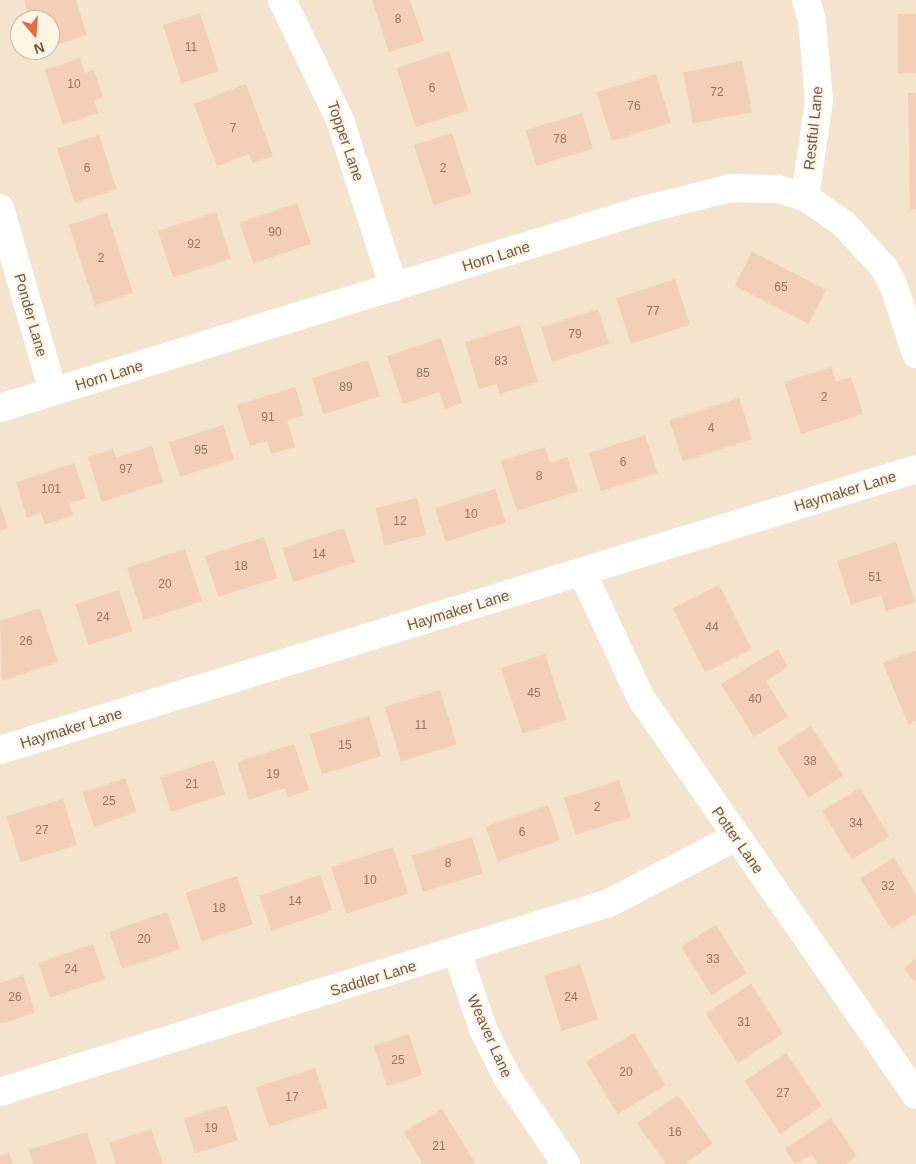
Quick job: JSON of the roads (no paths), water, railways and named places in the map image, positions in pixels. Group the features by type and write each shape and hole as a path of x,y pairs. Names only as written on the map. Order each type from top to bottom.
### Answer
{"street":[{"name":"Topper Lane","path":"282,0 340,120 394,288"},
{"name":"Restful Lane","path":"805,197 819,100 812,20 806,0"},
{"name":"Horn Lane","path":"0,408 643,210 732,188 778,189 805,197 844,224 884,268 916,354"},
{"name":"Ponder Lane","path":"0,208 53,392"},
{"name":"Haymaker Lane","path":"0,750 916,469"},
{"name":"Potter Lane","path":"582,572 641,698 916,1095"},
{"name":"Saddler Lane","path":"0,1092 457,952 609,903 736,837"},
{"name":"Weaver Lane","path":"457,952 483,1029 507,1077 566,1164"}]}
